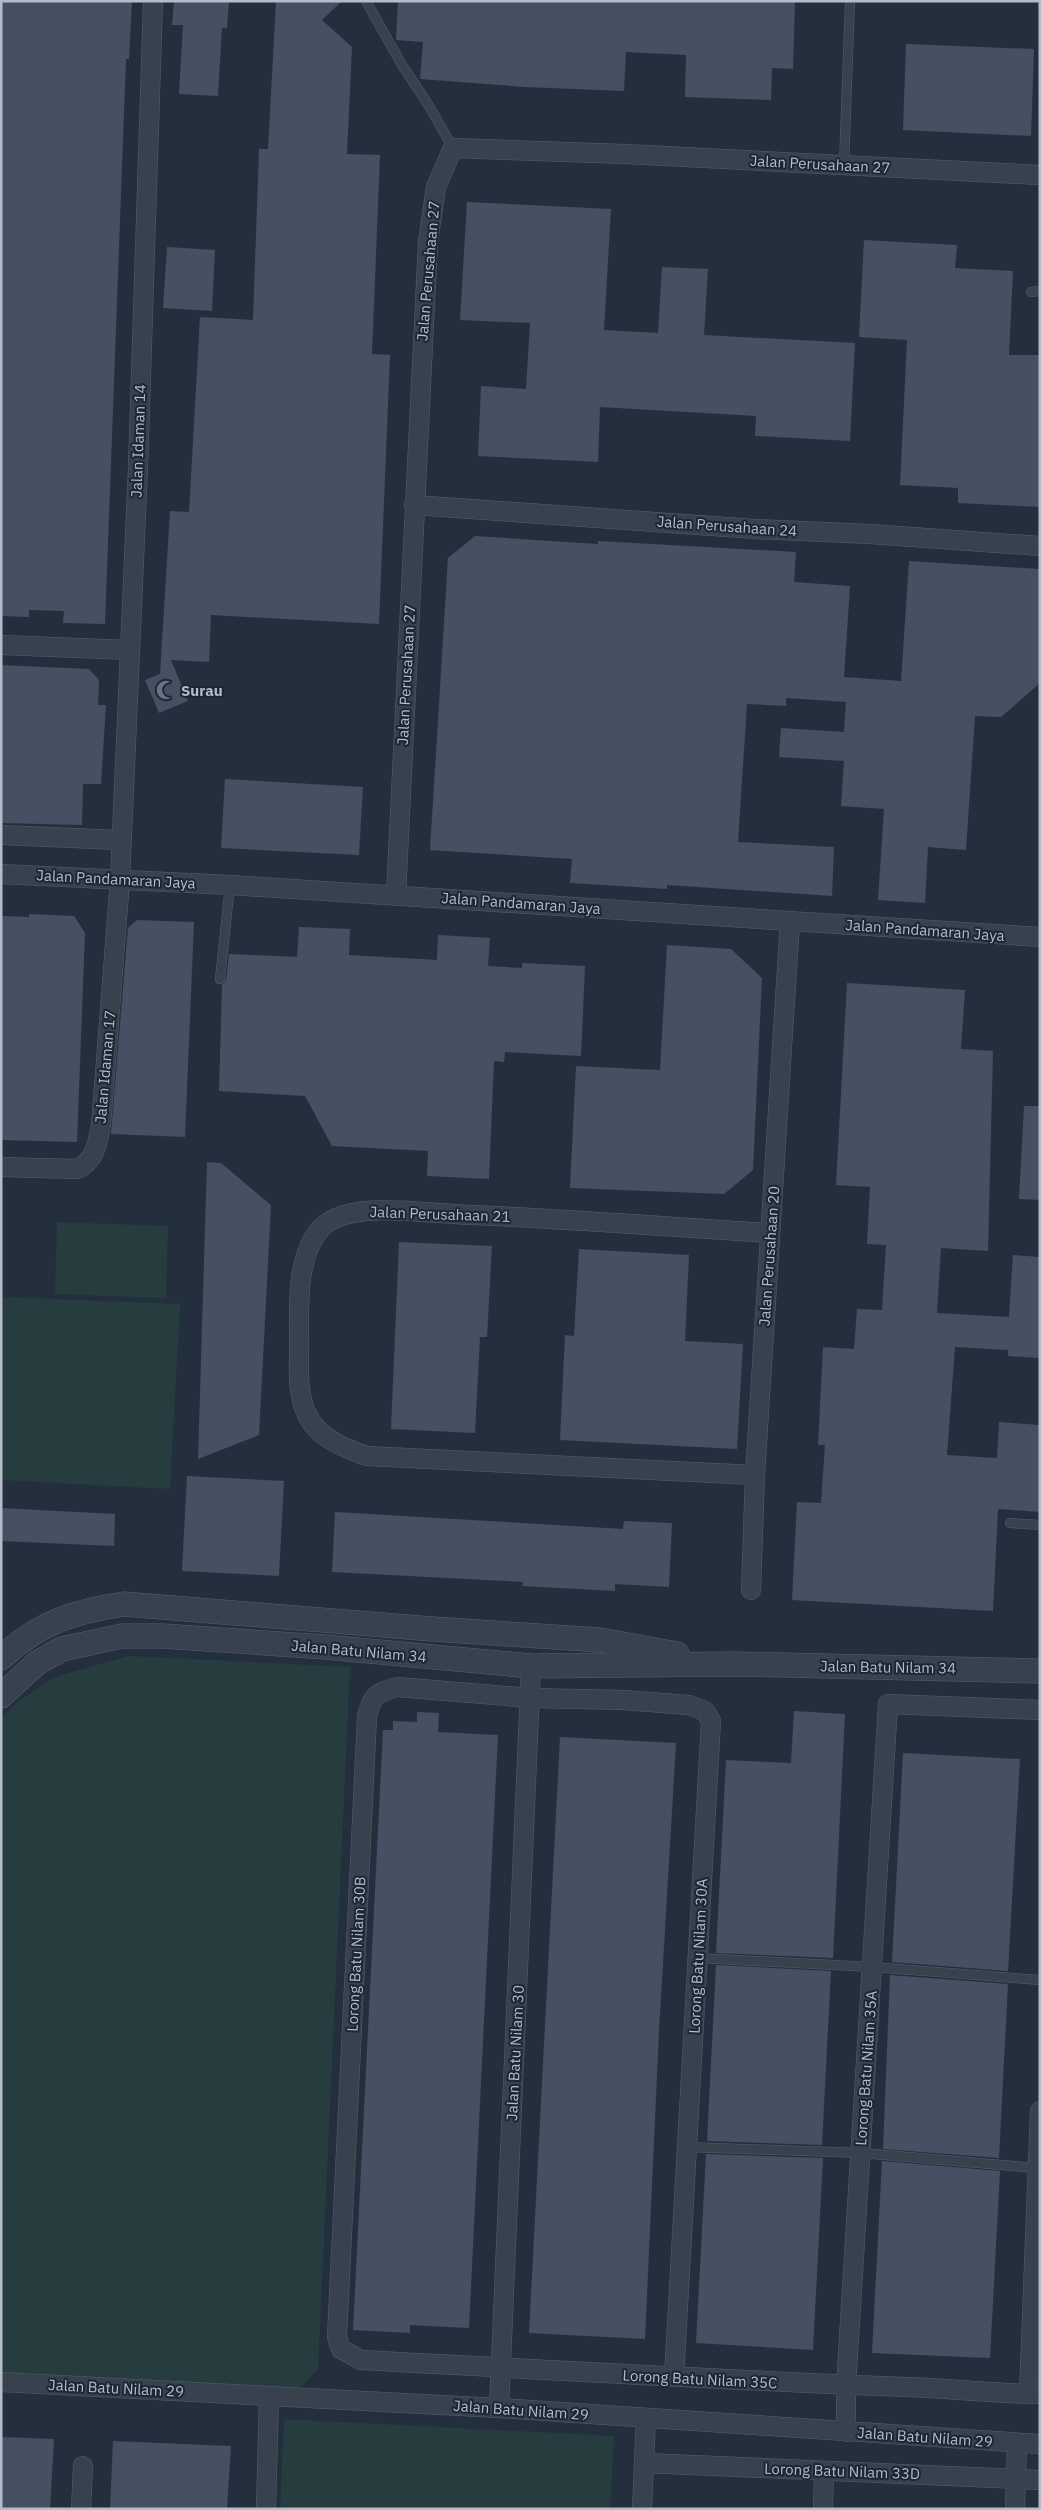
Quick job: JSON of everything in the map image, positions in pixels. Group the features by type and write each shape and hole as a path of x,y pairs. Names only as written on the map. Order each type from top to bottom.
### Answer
{"street":[{"name":"Jalan Idaman 14","path":"120,880 120,840 138,468 152,1"},
{"name":"Jalan Perusahaan 27","path":"396,895 428,242 436,187 453,148 1040,175"},
{"name":"Jalan Perusahaan 24","path":"414,505 746,529 870,534 1040,546"},
{"path":"1,645 129,650"},
{"path":"1,835 120,840"},
{"name":"Jalan Pandamaran Jaya","path":"1,874 396,895 1040,937"},
{"name":"Jalan Idaman 17","path":"1,1167 77,1169 87,1164 96,1151 101,1125 120,880"},
{"name":"Jalan Perusahaan 20","path":"751,1590 755,1475 790,921"},
{"name":"Jalan Perusahaan 21","path":"755,1475 367,1456 342,1448 318,1431 305,1411 298,1386 302,1267 308,1246 322,1227 338,1216 367,1211 528,1217 770,1234"},
{"name":"Jalan Batu Nilam 34","path":"1,1658 14,1646 63,1617 84,1610 124,1604 432,1630 600,1640 735,1664"},
{"path":"432,1630 459,1638 520,1643 529,1647 532,1656 531,1666"},
{"name":"Jalan Batu Nilam 34","path":"2,1695 37,1663 62,1649 122,1636 162,1636 316,1647 531,1666 735,1664 1040,1671"},
{"path":"531,1666 558,1649 574,1644 600,1640"},
{"name":"Jalan Batu Nilam 30","path":"499,2408 531,1666"},
{"name":"Lorong Batu Nilam 30B","path":"361,2360 341,2349 337,2337 367,1717 370,1701 381,1691 397,1687 531,1698"},
{"name":"Lorong Batu Nilam 30A","path":"531,1698 623,1700 689,1705 705,1711 711,1720 674,2377"},
{"name":"Lorong Batu Nilam 35A","path":"846,2432 846,2386 888,1704 1040,1710"},
{"path":"1034,2394 1040,2111"},
{"name":"Lorong Batu Nilam 35C","path":"361,2360 1034,2394"},
{"name":"Jalan Batu Nilam 29","path":"1,2382 499,2408 1040,2444"},
{"path":"266,2509 269,2396"},
{"path":"642,2509 646,2418"},
{"path":"1015,2509 1017,2443"},
{"name":"Lorong Batu Nilam 33D","path":"645,2463 1040,2480"},
{"path":"80,2509 83,2466"},
{"path":"823,2509 824,2471"}],"lane":[{"path":"366,1 402,66 429,106 453,148"},
{"path":"844,165 850,1"},
{"path":"220,980 230,885"},
{"path":"1010,1523 1040,1525"},
{"path":"698,1958 872,1967 1040,1980"},
{"path":"687,2147 861,2153 1038,2156"}],"green space":[{"path":"57,1222 168,1226 166,1298 55,1294"},
{"path":"1,1297 180,1304 170,1489 1,1480"},
{"path":"129,1656 350,1667 318,2369 299,2389 1,2372 1,1718 18,1702 54,1677"},
{"path":"284,2419 614,2436 610,2509 280,2509"}],"building":[{"path":"1,1 132,1 129,59 126,59 105,624 63,623 64,611 29,610 29,617 1,616"},
{"path":"174,1 229,1 227,28 222,28 218,96 179,94 183,25 172,25"},
{"path":"276,1 342,1 322,20 352,47 347,154 380,155 372,354 390,355 379,624 211,615 209,662 171,660 188,701 159,713 145,680 160,674 170,511 189,512 200,317 253,320 259,149 268,149"},
{"path":"398,1 795,1 793,69 772,68 771,100 685,97 686,55 626,52 624,91 526,87 420,79 423,42 396,40"},
{"path":"906,44 1034,49 1031,136 903,130"},
{"path":"467,202 611,209 604,330 658,333 662,267 708,269 704,335 855,343 850,441 755,436 756,416 600,407 598,462 478,456 481,386 526,389 530,323 460,320"},
{"path":"864,240 957,245 955,268 1013,271 1009,355 1040,355 1040,507 958,503 958,488 900,485 907,340 859,337"},
{"path":"167,247 215,250 212,311 163,308"},
{"path":"475,536 598,544 598,541 796,552 794,582 850,586 844,677 901,681 909,561 1040,569 1040,683 1001,717 975,716 966,850 928,847 925,903 878,900 884,809 841,806 844,761 779,757 781,728 844,732 846,702 786,698 786,706 747,704 738,842 834,847 832,896 667,885 667,889 570,883 572,859 430,850 448,558"},
{"path":"1,665 89,669 99,680 98,705 106,705 101,784 83,784 82,825 1,823"},
{"path":"225,779 363,787 359,855 221,848"},
{"path":"29,914 74,916 85,933 77,1142 1,1140 1,916 29,917"},
{"path":"137,920 194,922 185,1137 111,1134 128,928"},
{"path":"299,927 350,929 349,955 437,960 438,935 490,938 488,966 522,968 522,963 585,966 581,1056 505,1052 504,1062 494,1061 489,1179 427,1176 428,1151 332,1146 305,1096 219,1091 222,985 226,980 229,954 297,957"},
{"path":"667,945 731,949 762,978 753,1170 724,1194 570,1188 576,1066 660,1070"},
{"path":"847,983 965,990 961,1049 993,1051 988,1251 941,1248 937,1313 1009,1317 1013,1255 1040,1257 1040,1358 1008,1356 1008,1350 955,1347 947,1455 997,1458 999,1422 1040,1425 1040,1512 998,1509 993,1611 792,1600 797,1502 821,1503 825,1445 818,1445 823,1347 854,1349 857,1309 882,1310 886,1245 867,1244 870,1187 836,1185"},
{"path":"1024,1106 1040,1106 1040,1200 1019,1199"},
{"path":"207,1162 221,1163 271,1205 259,1435 198,1459"},
{"path":"399,1242 492,1246 487,1337 480,1337 475,1433 391,1429"},
{"path":"579,1249 689,1255 685,1341 743,1344 737,1449 560,1440 565,1335 574,1336"},
{"path":"187,1476 284,1481 279,1576 182,1571"},
{"path":"1,1508 115,1514 114,1546 1,1541"},
{"path":"335,1512 623,1529 624,1521 672,1523 669,1587 615,1584 615,1591 522,1586 523,1582 332,1572"},
{"path":"794,1711 845,1714 833,1958 716,1953 726,1760 791,1763"},
{"path":"417,1712 439,1713 438,1732 498,1735 469,2328 410,2325 410,2333 353,2330 383,1730 393,1730 393,1721 417,1722"},
{"path":"560,1737 676,1743 659,2031 645,2339 529,2333"},
{"path":"903,1753 1020,1759 1008,1971 892,1962"},
{"path":"716,1965 831,1971 822,2145 707,2141"},
{"path":"890,1975 1008,1984 999,2158 883,2149"},
{"path":"706,2154 823,2158 813,2350 696,2343"},
{"path":"882,2161 1000,2171 990,2358 872,2353"},
{"path":"1,2437 54,2439 50,2509 1,2509"},
{"path":"113,2441 231,2446 227,2509 110,2509"}],"place":[{"name":"Surau","path":"166,690"}]}
